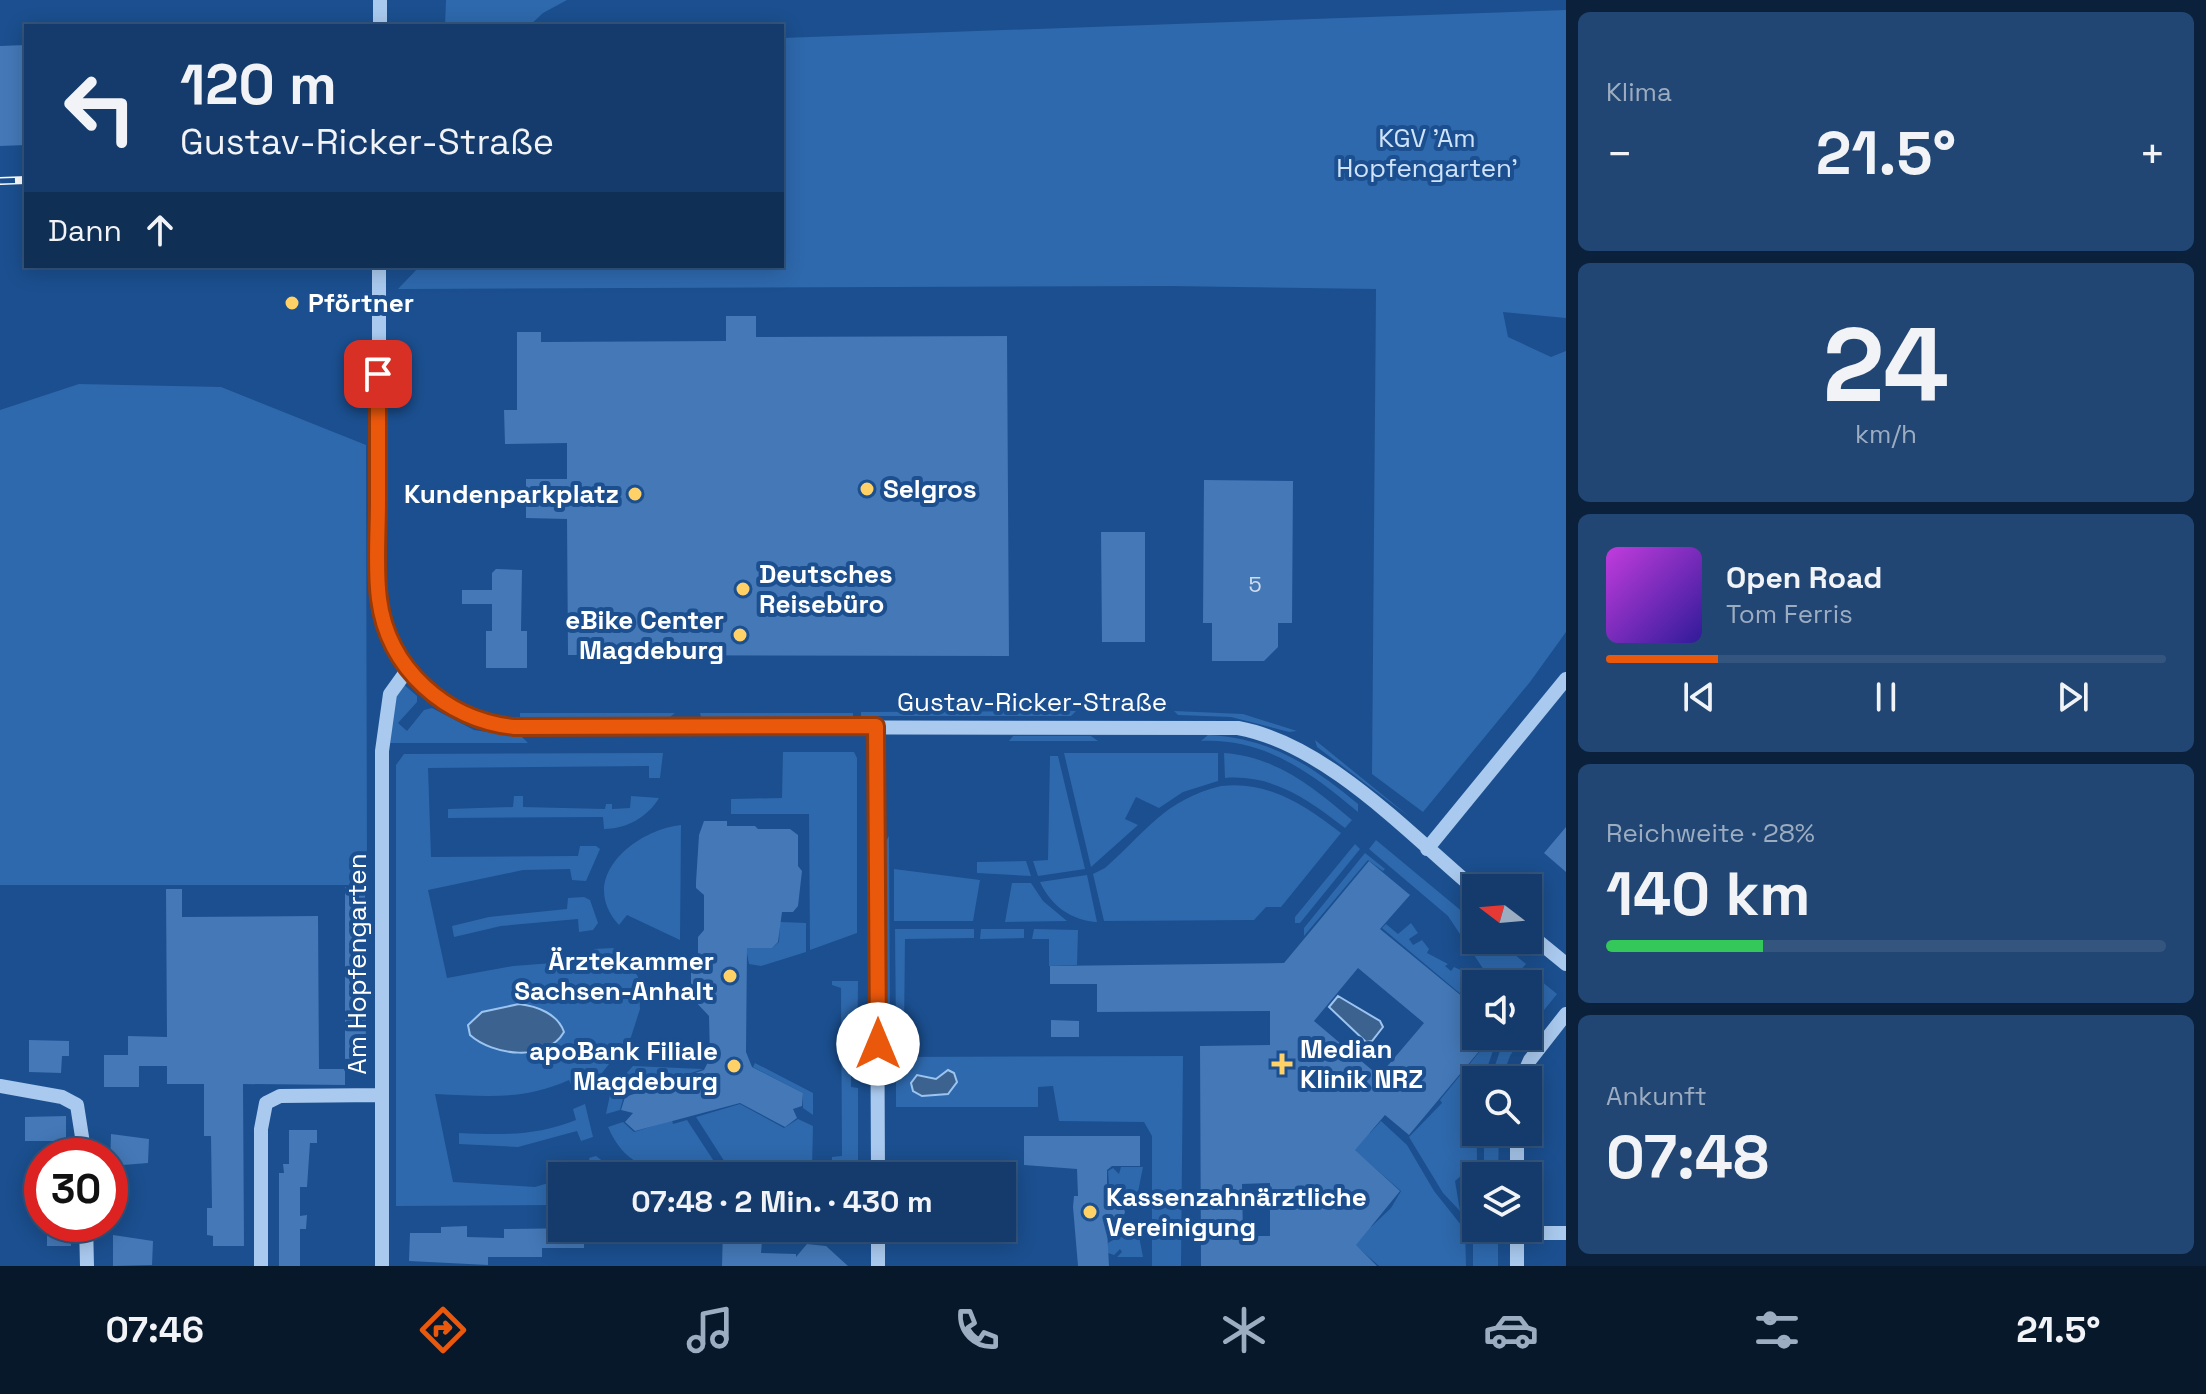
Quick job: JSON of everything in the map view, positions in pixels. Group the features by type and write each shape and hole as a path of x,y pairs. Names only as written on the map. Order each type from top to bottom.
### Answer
{"street":[{"path":"380,0 380,24"},
{"path":"379,268 378,596 390,639 408,669"},
{"name":"Gustav-Ricker-Straße","path":"408,669 452,707 505,726 1218,725 1251,730 1280,739 1318,759 1462,878"},
{"name":"Am Hopfengarten","path":"382,1266 382,751 390,694 408,669"},
{"path":"1427,849 1566,679"},
{"path":"876,726 878,1162"},
{"path":"1542,944 1566,964"},
{"path":"1528,1066 1566,1014"},
{"path":"0,1086 62,1097 77,1105 82,1138"},
{"path":"261,1266 261,1129 267,1101 280,1096 381,1095"},
{"path":"1542,1232 1566,1233"},
{"path":"86,1242 87,1266"},
{"path":"878,1242 878,1266"},
{"path":"1517,1242 1517,1266"}],"green space":[{"path":"446,0 567,0 543,13 531,24 445,24"},
{"name":"KGV 'Am Hopfengarten'","path":"1566,10 1566,318 1503,312 1508,337 1551,357 1566,351 1566,632 1530,682 1423,812 1372,774 1376,289 1170,286 398,289 418,268 784,268 784,38"},
{"path":"79,384 221,387 366,445 367,885 0,885 0,410"},
{"path":"395,677 417,696 417,702 398,723 407,731 424,710 432,708 474,730 522,737 528,743 388,743 386,690"},
{"path":"1076,711 1071,716 861,716 861,712"},
{"path":"1174,711 1243,714 1297,731 1289,732 1231,717 1178,715"},
{"path":"520,713 675,713 670,717 520,718"},
{"path":"700,713 853,713 853,717 701,717"},
{"path":"1208,735 1251,742 1289,756 1358,804 1358,812 1323,784 1286,761 1246,745 1201,741"},
{"path":"1013,736 1091,736 1098,741 1009,741"},
{"path":"1315,740 1411,818 1317,747"},
{"path":"783,752 854,752 857,758 857,933 810,950 809,814 731,814 731,799 782,798"},
{"path":"663,753 660,778 649,778 649,766 428,768 431,857 578,856 580,846 600,849 586,881 572,880 570,869 523,870 428,890 447,978 513,966 594,960 594,949 613,948 624,953 638,977 640,1009 631,1037 597,1079 573,1089 569,1080 519,1094 435,1094 453,1182 535,1187 548,1183 548,1205 396,1206 396,765 404,754"},
{"path":"1064,753 1218,753 1218,781 1183,792 1159,808 1136,797 1125,819 1138,825 1091,867"},
{"path":"1224,753 1278,767 1308,785 1352,820 1345,828 1290,791 1259,780 1225,778"},
{"path":"1050,756 1058,756 1085,869 1038,876 1033,861 1048,860"},
{"path":"1221,786 1255,787 1286,797 1341,833 1281,907 1266,907 1254,920 1104,921 1093,874 1105,868 1170,809 1201,792"},
{"path":"514,796 523,796 523,807 605,809 606,804 612,804 612,809 630,808 631,796 659,798 643,816 628,824 604,829 603,817 448,818 448,809 513,807"},
{"path":"681,825 680,940 627,915 619,925 607,907 604,890 608,874 617,859 646,836"},
{"path":"889,836 890,1028 886,1024 886,841"},
{"path":"1376,840 1462,911 1462,937 1448,916 1369,849"},
{"path":"1355,844 1360,849 1300,923 1295,923 1295,917"},
{"path":"1365,853 1385,869 1383,871 1368,860 1304,936 1304,928"},
{"path":"1026,861 1031,876 977,873 977,862"},
{"path":"894,869 980,880 973,921 894,921"},
{"path":"1087,875 1097,922 1063,911 1040,882"},
{"path":"1012,883 1031,883 1043,901 1067,921 1005,922"},
{"path":"584,897 590,900 598,923 593,930 579,932 578,919 501,926 454,937 452,926 489,917 567,909 568,898"},
{"path":"780,922 806,923 806,952 761,966 749,964 746,948 772,948 779,942"},
{"path":"1411,923 1418,933 1409,939 1413,945 1422,940 1429,949 1427,953 1448,964 1445,966 1451,971 1454,967 1462,971 1462,995 1382,928 1386,924 1398,934"},
{"path":"895,929 974,929 974,938 905,939 904,1032 896,1031"},
{"path":"981,929 1024,929 1024,938 980,939"},
{"path":"1034,929 1078,930 1077,965 1049,966 1049,939 1032,939"},
{"path":"1473,954 1514,954 1526,964 1521,970 1484,970"},
{"path":"832,981 858,981 857,1075 851,1075 851,1087 858,1088 858,1162 832,1162 832,1157 842,1156 841,988 832,985"},
{"path":"1542,982 1557,994 1542,1013"},
{"path":"1481,1050 1493,1050 1488,1066 1468,1066"},
{"path":"1500,1050 1514,1050 1506,1066 1495,1066"},
{"path":"1183,1056 1181,1266 1152,1266 1152,1136 1144,1122 1059,1121 1053,1086 1038,1087 1038,1107 896,1107 896,1057"},
{"path":"755,1063 813,1093 813,1115 803,1108 803,1093 753,1067"},
{"path":"633,1066 703,1069 624,1095 620,1110 606,1114 611,1090"},
{"path":"1462,1073 1462,1146 1477,1146 1477,1162 1462,1162 1462,1175 1455,1181 1460,1211 1443,1193 1409,1137 1442,1103 1440,1100"},
{"path":"1334,1101 1370,1133 1381,1121 1407,1145 1434,1191 1462,1226 1466,1266 1379,1266 1319,1213 1334,1196 1371,1227 1391,1208 1401,1191 1319,1119"},
{"path":"585,1104 593,1137 581,1141 577,1131 518,1147 459,1144 459,1133 519,1133 561,1125 576,1120 573,1109"},
{"path":"740,1104 784,1128 798,1119 813,1126 812,1162 725,1162 696,1117"},
{"path":"672,1120 673,1124 687,1120 714,1162 637,1162 617,1144 608,1127 623,1122 634,1132"},
{"path":"1484,1146 1499,1146 1498,1162 1484,1162"},
{"path":"596,1156 604,1162 590,1162 589,1158"},
{"path":"1121,1167 1143,1167 1137,1197 1109,1185 1108,1171 1113,1168 1119,1174"},
{"path":"1137,1226 1143,1257 1117,1257 1122,1252 1120,1249 1114,1255 1108,1253 1108,1243"},
{"path":"1473,1242 1498,1242 1498,1266 1473,1266"}],"shaded area":[{"path":"1338,996 1380,1021 1383,1027 1372,1041 1366,1042 1329,1007"},
{"path":"519,1004 546,1012 557,1020 564,1032 556,1042 532,1052 518,1053 491,1047 470,1035 468,1025 482,1012"},
{"path":"948,1070 954,1073 957,1082 948,1094 922,1096 913,1091 911,1083 917,1075 936,1079"}],"building":[{"path":"24,45 24,145 0,146 0,46"},
{"name":"Selgros","path":"726,316 756,316 756,337 1007,336 1009,656 568,655 567,519 526,518 526,479 567,479 567,443 505,444 504,410 517,410 517,332 541,332 541,342 726,341"},
{"path":"1204,480 1293,481 1292,623 1278,623 1278,647 1264,661 1212,661 1212,623 1203,623"},
{"path":"1101,532 1145,532 1145,642 1102,642"},
{"path":"496,569 522,570 521,631 527,631 527,668 486,668 486,631 492,631 492,604 462,604 462,590 492,590 492,573"},
{"path":"704,821 727,821 727,826 755,826 758,829 790,829 798,835 798,866 802,871 798,906 793,912 782,912 778,942 772,948 747,948 746,1052 752,1067 803,1093 802,1106 793,1109 797,1118 785,1127 740,1103 635,1131 625,1122 633,1113 621,1110 625,1097 704,1070 710,1058 709,1016 691,997 691,972 698,964 698,937 704,930 704,895 696,888 696,882 699,835"},
{"path":"1566,827 1566,872 1544,853"},
{"name":"Median Klinik NRZ","path":"1369,861 1410,895 1380,929 1462,996 1462,1050 1480,1050 1467,1066 1462,1066 1462,1072 1409,1135 1385,1115 1355,1150 1400,1191 1356,1245 1377,1266 1201,1266 1200,1046 1270,1045 1270,1011 1097,1012 1097,984 1050,984 1050,966 1284,963","holes":["1358,968 1424,1023 1379,1076 1314,1021","1270,1183 1270,1236 1243,1236 1242,1184"]},
{"path":"345,887 365,887 366,1058 345,1059"},
{"path":"166,889 182,889 182,917 318,916 319,1069 345,1069 345,1085 243,1084 244,1246 213,1246 213,1236 207,1235 207,1208 212,1208 211,1136 204,1136 204,1084 167,1084 167,1066 139,1066 139,1087 104,1087 104,1055 128,1055 128,1036 167,1037"},
{"path":"1051,1020 1079,1021 1079,1037 1051,1037"},
{"path":"29,1040 69,1041 69,1056 62,1056 61,1073 29,1072"},
{"path":"66,1116 66,1138 25,1138 25,1117"},
{"path":"289,1130 317,1130 317,1143 310,1143 307,1187 300,1187 300,1216 307,1215 306,1229 300,1229 300,1266 279,1266 279,1173 284,1173 283,1164 289,1164"},
{"path":"111,1134 149,1139 148,1163 128,1165 128,1138 111,1138"},
{"path":"1024,1136 1140,1136 1140,1166 1112,1166 1107,1170 1107,1196 1122,1203 1125,1212 1122,1221 1107,1228 1109,1266 1078,1266 1073,1207 1074,1196 1078,1196 1077,1169 1024,1165"},
{"path":"467,1226 467,1237 504,1238 504,1229 548,1228 548,1242 584,1242 584,1248 542,1248 542,1257 488,1257 488,1265 409,1261 410,1233 441,1233 441,1227"},
{"path":"128,1237 153,1241 152,1265 113,1266 113,1242 128,1242"},
{"path":"47,1242 71,1242 71,1246 47,1246"},
{"path":"723,1242 762,1242 761,1253 796,1254 796,1257 807,1244 826,1246 848,1266 722,1266"}],"railway":[{"path":"0,181 24,180"}],"place":[{"name":"Pförtner","path":"292,303"},
{"name":"Selgros","path":"867,489"},
{"name":"Kundenparkplatz","path":"635,494"},
{"name":"Deutsches Reisebüro","path":"743,589"},
{"name":"eBike Center Magdeburg","path":"740,635"},
{"name":"Ärztekammer Sachsen-Anhalt","path":"730,976"},
{"name":"Median Klinik NRZ","path":"1282,1064"},
{"name":"apoBank Filiale Magdeburg","path":"734,1066"},
{"name":"Kassenzahnärztliche Vereinigung","path":"1090,1212"}],"route":[{"path":"378,374 379,603 393,646 408,669 439,699 469,716 514,727 876,726 878,1044"}]}
